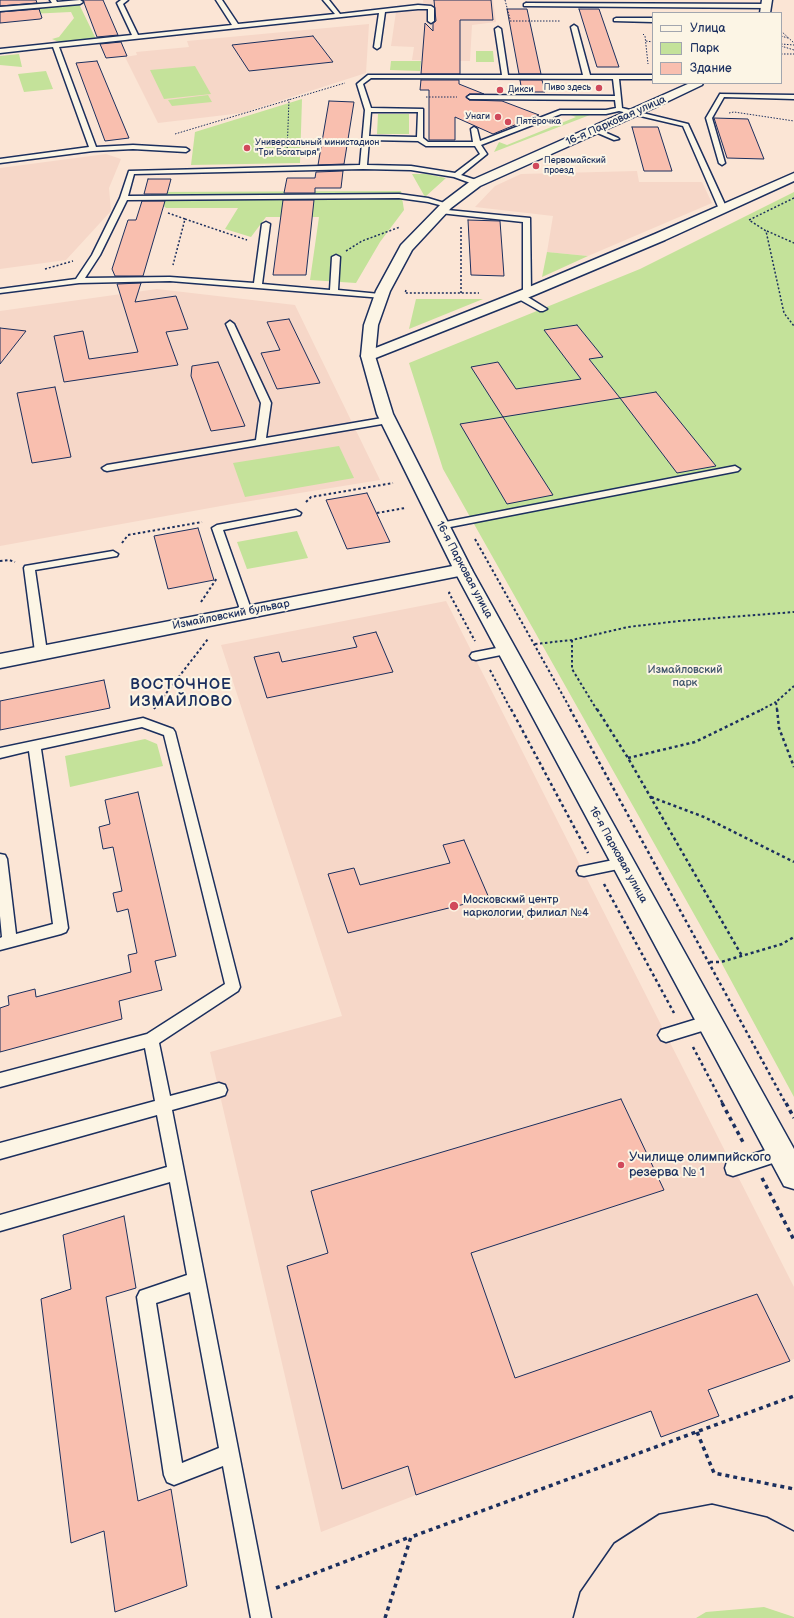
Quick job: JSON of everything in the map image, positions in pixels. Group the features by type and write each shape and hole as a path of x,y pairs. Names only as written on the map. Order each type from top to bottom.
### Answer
{"main road":[{"name":"16-я Парковая улица","path":"696,84 504,170 476,184 444,208 406,248 380,296 371,325 368,356 388,420 440,526 622,863 794,1176"},
{"path":"368,356 524,294 723,210 794,177"},
{"name":"Измайловский бульвар","path":"0,661 463,570"}],"lane":[{"path":"125,0 120,3 136,37"},
{"path":"219,0 236,26"},
{"path":"326,0 339,16"},
{"path":"417,0 418,7"},
{"path":"0,9 54,2 80,2"},
{"path":"526,5 574,3 766,6"},
{"path":"0,51 418,7 431,8 431,21"},
{"path":"377,47 382,11"},
{"path":"616,20 652,20"},
{"path":"574,27 587,77"},
{"path":"498,29 505,77"},
{"path":"55,45 93,149"},
{"path":"363,167 368,110 360,84 370,76 652,77"},
{"path":"616,77 619,109"},
{"path":"722,163 709,118 722,95 794,97"},
{"path":"470,97 618,98"},
{"path":"366,138 420,139 426,144 477,144 560,112 606,112 619,109 634,112 686,125 723,210"},
{"path":"368,110 421,110 420,139"},
{"path":"456,175 484,154 477,144 474,129"},
{"path":"595,130 616,138"},
{"path":"0,160 93,149 133,147 186,150"},
{"path":"79,281 96,255 124,198 131,172 363,167 411,168 456,175 476,184"},
{"path":"124,198 399,196 428,200 444,208 461,213 526,220 524,294 543,309"},
{"path":"258,285 266,224"},
{"path":"334,292 336,257"},
{"path":"0,291 79,281 170,279 380,296"},
{"path":"230,324 266,403 261,442"},
{"path":"107,468 388,420"},
{"path":"440,526 735,469"},
{"path":"246,612 217,528 296,513"},
{"path":"41,652 29,568 113,554"},
{"path":"479,656 507,650"},
{"path":"0,753 144,722 169,732 233,987 151,1040 0,1080"},
{"path":"0,859 5,943 61,928 34,745"},
{"path":"590,869 622,863"},
{"path":"666,1035 710,1022"},
{"path":"151,1040 261,1618"},
{"path":"0,1151 219,1090"},
{"path":"733,1168 782,1153"},
{"path":"0,1223 177,1172"},
{"path":"197,1281 146,1297 174,1475 230,1454"}],"path":[{"path":"616,20 645,36 648,68"},
{"path":"782,32 794,44"},
{"path":"782,36 789,38"},
{"path":"646,42 652,42"},
{"path":"782,44 794,44"},
{"path":"782,46 794,50"},
{"path":"782,54 794,54"},
{"path":"170,136 289,99 370,76"},
{"path":"287,156 289,99"},
{"path":"734,112 794,121"},
{"path":"794,198 749,220 766,231 794,243"},
{"path":"165,212 263,246"},
{"path":"461,213 461,293"},
{"path":"170,279 185,219"},
{"path":"336,257 362,241 404,225"},
{"path":"766,231 784,313 794,326"},
{"path":"44,269 96,255"},
{"path":"407,288 405,293 483,293"},
{"path":"296,513 311,497 392,483"},
{"path":"377,513 405,508"},
{"path":"113,554 128,535 201,522 217,528"},
{"path":"475,539 535,644 794,1118"},
{"path":"201,603 228,559"},
{"path":"450,593 479,656 590,869 684,1030 794,1240"},
{"path":"535,644 572,640 628,628 679,621 794,612"},
{"path":"144,722 212,634"},
{"path":"572,640 572,668 628,758 742,956"},
{"path":"628,758 695,742 776,702 794,686"},
{"path":"776,702 779,728 794,767"},
{"path":"650,797 704,817 794,862"},
{"path":"710,962 721,962 742,956 782,944 794,937"},
{"path":"257,1595 794,1396"},
{"path":"697,1432 714,1473 794,1489"},
{"path":"385,1618 411,1537"}],"shaded area":[{"path":"423,0 493,0 496,22 472,25 470,61 412,60 414,47 391,46 396,12 424,9"},
{"path":"369,24 366,73 242,113 158,123 125,57 137,55 136,52 189,47 187,41"},
{"path":"106,154 121,159 109,188 111,211 66,260 0,269 0,168"},
{"path":"637,171 639,182 702,182 712,203 588,256 547,252 553,216 475,207 495,186 521,174"},
{"path":"157,289 295,305 380,480 232,504 0,546 0,311"},
{"path":"446,601 794,1287 794,1359 708,1390 719,1416 661,1437 650,1411 416,1495 321,1532 210,1052 342,1016 221,645"}],"green space":[{"path":"47,2 51,6 79,4 96,39 59,42 52,39 59,37 74,18 71,12 29,14 30,7 0,13 0,6"},
{"path":"476,51 493,51 494,62 476,62"},
{"path":"19,54 22,67 0,65 0,56"},
{"path":"391,61 421,61 420,71 390,70"},
{"path":"195,66 211,94 164,99 150,70"},
{"path":"46,71 53,89 24,92 18,74"},
{"path":"208,95 212,102 172,106 168,100"},
{"name":"Универсальный министадион \"Три Богатыря\"","path":"302,99 300,163 191,165 195,132"},
{"path":"595,113 494,152 499,142 507,145 576,117 568,114"},
{"path":"378,114 409,114 409,134 377,134"},
{"path":"412,174 426,174 446,178 425,197"},
{"path":"401,191 404,210 380,242 356,283 310,280 319,217 266,217 251,237 225,229 238,208 166,208 148,192"},
{"name":"Измайловский парк","path":"794,192 794,1097 721,962 443,469 409,363 640,269"},
{"path":"547,252 588,256 542,277"},
{"path":"416,299 483,299 409,329"},
{"path":"339,446 354,478 245,497 233,463"},
{"path":"297,531 308,558 247,569 237,542"},
{"path":"145,739 157,744 163,766 70,787 65,756"},
{"path":"764,1607 794,1618 696,1618 706,1612"}],"building":[{"path":"0,0 36,0 37,3 0,6"},
{"path":"83,0 103,0 118,35 97,37"},
{"path":"434,0 491,0 493,20 460,20 460,74 421,74 425,23 433,31 433,23 436,21"},
{"path":"39,9 42,18 40,19 0,23 0,12"},
{"path":"507,9 527,9 541,74 519,74"},
{"path":"579,9 599,9 619,67 597,67"},
{"path":"313,36 333,62 249,71 232,45"},
{"path":"121,42 127,56 106,58 100,44"},
{"path":"97,61 129,138 105,141 76,63"},
{"path":"421,80 459,80 459,84 484,94 469,94 466,97 469,100 502,101 539,115 493,134 455,117 455,140 429,140 429,90 420,90"},
{"path":"520,80 542,80 545,92 522,92"},
{"path":"329,101 354,102 344,164 318,165"},
{"path":"714,118 748,119 764,159 727,158"},
{"path":"632,127 658,127 672,171 644,171"},
{"path":"343,171 341,188 315,188 315,193 284,193 287,178 315,178 316,172"},
{"path":"148,179 171,179 167,194 144,194"},
{"path":"283,200 314,200 306,275 273,275"},
{"path":"142,201 165,201 143,276 115,276 112,269 128,220 136,220"},
{"path":"468,220 500,221 504,276 471,275"},
{"path":"141,283 135,302 176,296 188,329 166,332 178,365 64,382 54,336 83,331 89,359 138,352 117,284"},
{"path":"289,319 320,383 277,389 261,353 280,350 267,322"},
{"path":"577,325 603,357 589,359 620,398 503,417 471,367 498,362 516,389 581,379 544,330"},
{"path":"0,328 26,331 0,364"},
{"path":"218,362 245,426 211,431 191,376 192,366"},
{"path":"55,387 71,457 32,463 17,393"},
{"path":"656,392 716,466 677,473 620,398"},
{"path":"503,417 553,495 507,504 460,424"},
{"path":"367,493 390,542 347,549 326,500"},
{"path":"198,528 214,580 168,589 154,536"},
{"path":"376,632 393,672 267,698 254,657 279,652 282,662 357,647 353,637"},
{"path":"104,680 110,708 0,730 0,701"},
{"path":"138,792 176,956 155,961 162,990 119,1001 122,1019 0,1052 0,1008 9,1005 8,996 35,989 36,997 131,972 128,955 137,953 128,909 117,912 113,893 122,891 113,847 103,849 99,827 110,824 105,800"},
{"path":"464,840 489,898 348,933 328,874 354,868 360,885 450,863 443,845"},
{"path":"621,1099 664,1190 471,1253 515,1378 757,1294 790,1361 708,1390 719,1416 661,1437 651,1411 416,1495 408,1466 342,1489 287,1266 328,1253 311,1191"},
{"path":"124,1216 136,1288 106,1297 138,1501 171,1489 187,1586 115,1612 104,1531 71,1543 41,1299 71,1289 63,1235"}],"tram line":[{"path":"573,1618 580,1592 614,1543 659,1514 712,1504 767,1517 794,1531"}],"place":[{"name":"Пиво здесь","path":"599,88"},
{"name":"Дикси","path":"500,90"},
{"name":"Унаги","path":"498,117"},
{"name":"Пятёрочка","path":"508,122"},
{"name":"Универсальный министадион \"Три Богатыря\"","path":"247,148"},
{"name":"Первомайский проезд","path":"536,166"},
{"name":"Московскмй центр наркологии, филиал №4","path":"454,906"},
{"name":"Училище олимпийского резерва № 1","path":"621,1165"}],"district":[{"name":"ВОСТОЧНОЕ ИЗМАЙЛОВО","path":"181,694"}]}
